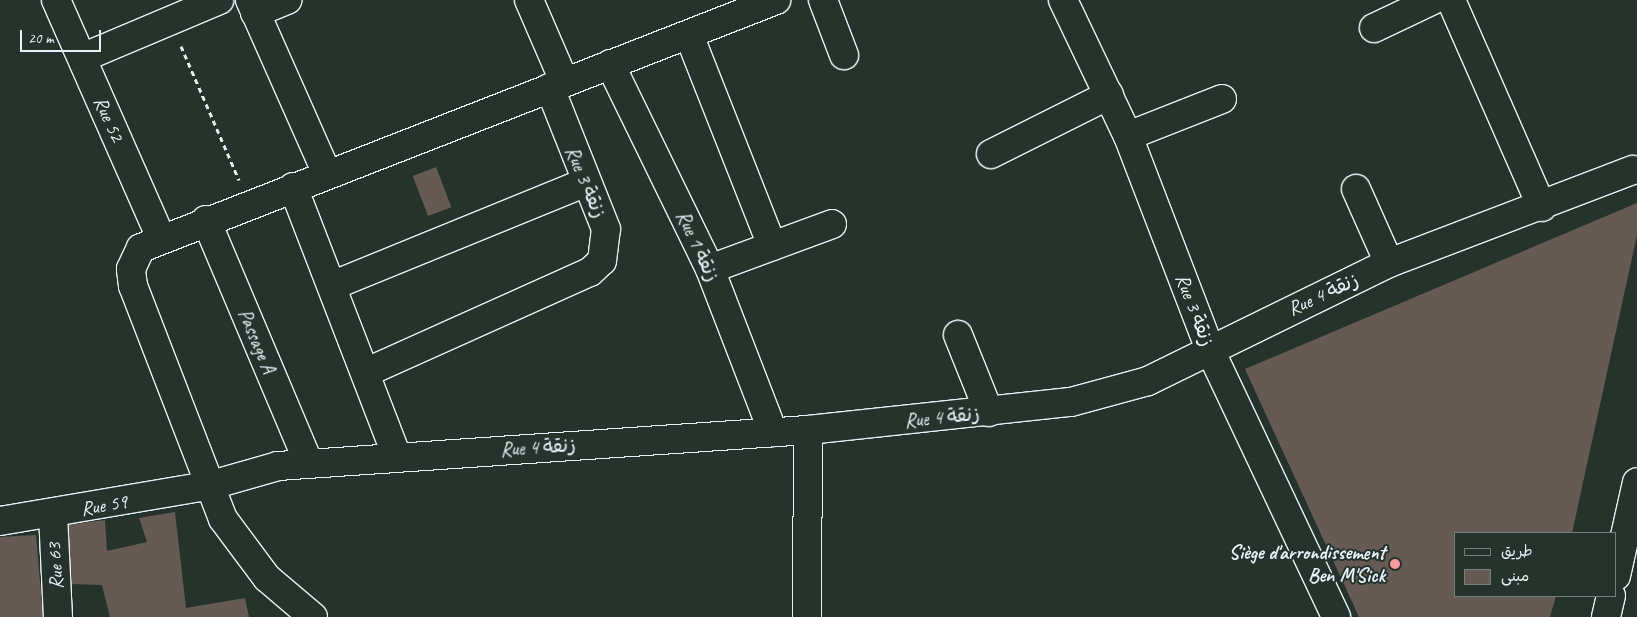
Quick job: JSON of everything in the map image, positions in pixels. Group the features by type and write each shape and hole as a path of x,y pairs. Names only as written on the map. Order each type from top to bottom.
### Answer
{"street":[{"name":"Rue 52","path":"56,0 161,238"},
{"path":"82,58 219,0"},
{"path":"287,0 252,7 327,174"},
{"name":"Rue 3 زنقة","path":"367,372 590,272 602,262 607,238 584,183 557,85 529,0"},
{"path":"307,615 241,548 208,486 133,286 135,257 161,238 689,35 720,10 776,0"},
{"path":"823,0 844,55"},
{"name":"Rue 3 زنقة","path":"1063,0 1128,136 1210,350 1336,617"},
{"path":"1374,28 1433,0"},
{"path":"1451,0 1542,207"},
{"path":"689,35 772,246"},
{"name":"Rue 1 زنقة","path":"610,64 710,269 773,432"},
{"path":"991,154 1109,95"},
{"path":"1128,136 1222,100"},
{"name":"Rue 4 زنقة","path":"208,486 278,466 308,462 808,430 989,412 1107,393 1148,381 1389,263 1542,207 1632,170"},
{"path":"334,285 584,183"},
{"path":"293,188 334,285 396,456"},
{"path":"1356,188 1389,263"},
{"name":"Passage A","path":"206,220 308,462"},
{"path":"710,269 832,224"},
{"path":"958,335 989,412"},
{"path":"808,430 808,617"},
{"path":"1617,572 1637,482"},
{"name":"Rue 59","path":"0,520 53,515 208,486"},
{"name":"Rue 63","path":"53,515 58,617"},
{"path":"1606,617 1611,597"}],"path":[{"path":"170,22 249,204"}],"building":[{"path":"436,167 451,207 428,216 413,176"},
{"path":"1637,203 1637,235 1572,532 1454,532 1454,597 1556,597 1550,617 1359,617 1245,369"},
{"path":"175,512 186,608 245,598 249,617 110,617 102,585 72,584 65,525 105,520 107,551 147,542 139,518"},
{"path":"36,535 43,617 0,617 0,537"}],"place":[{"name":"Siège d'arrondissement Ben M'Sick","path":"1395,564"}]}
